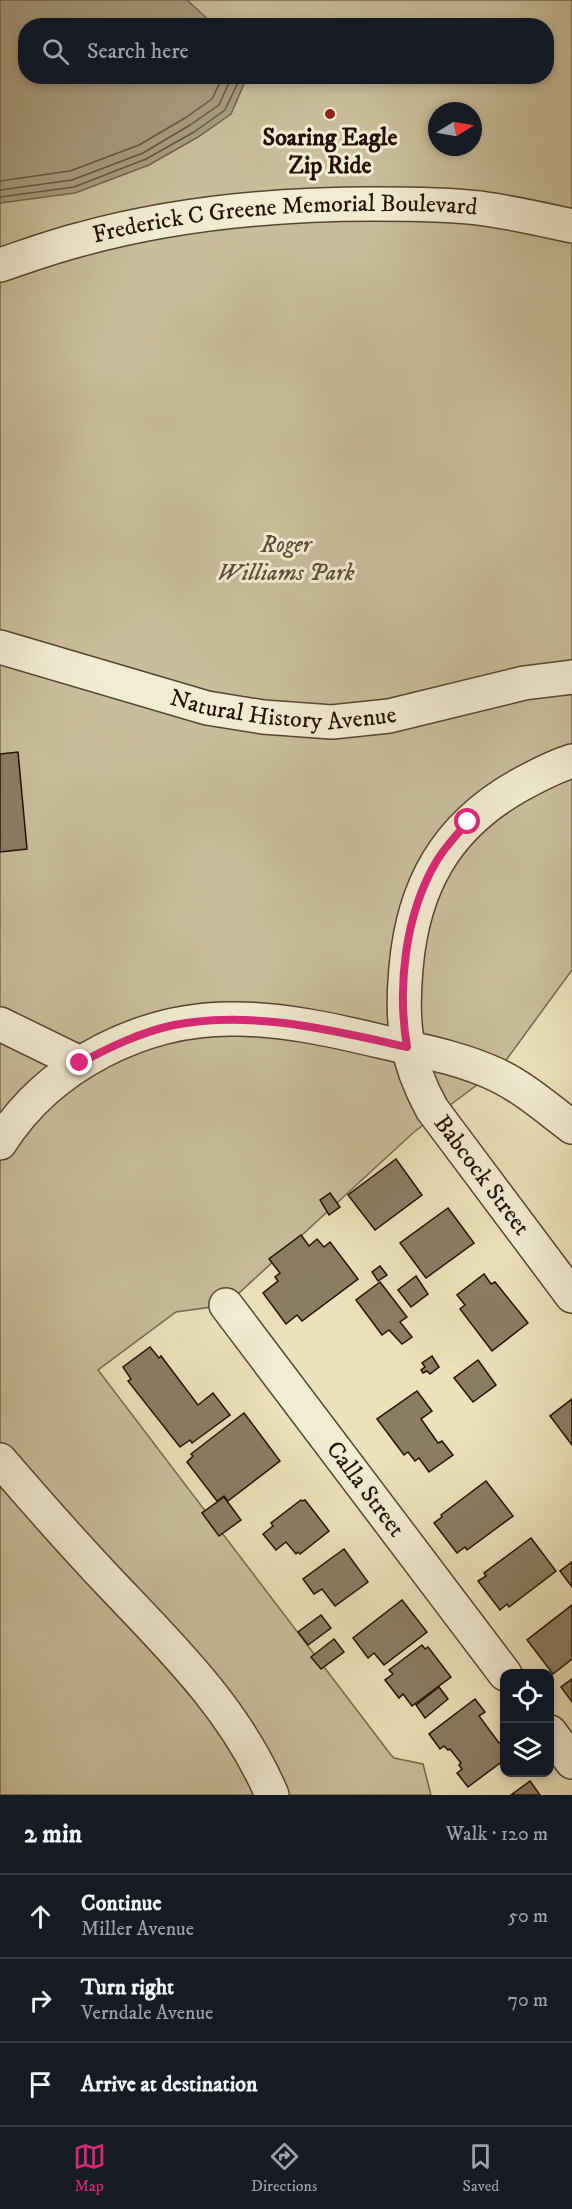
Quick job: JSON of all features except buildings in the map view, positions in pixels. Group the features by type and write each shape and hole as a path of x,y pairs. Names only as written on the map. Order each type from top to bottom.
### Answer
{"street":[{"name":"Frederick C Greene Memorial Boulevard","path":"0,265 82,239 126,229 217,213 261,208 350,204 444,205 479,208 572,226"},
{"name":"Natural History Avenue","path":"0,647 207,708 263,717 320,721 347,722 389,716 524,683 572,677"},
{"name":"Babcock Street","path":"572,761 534,777 488,806 468,822 437,861 418,904 408,946 403,1015 407,1047 416,1077 432,1109 572,1296"},
{"path":"0,1143 26,1109 53,1082 80,1063 142,1034 217,1019 277,1022 359,1036 472,1065 498,1076 572,1127"},
{"path":"0,1024 80,1063"},
{"name":"Calla Street","path":"226,1305 501,1669"},
{"path":"0,1460 204,1683 247,1745 272,1795"},
{"path":"554,1739 572,1762"}],"green space":[{"name":"Roger Williams Park","path":"0,0 572,0 572,970 501,1067 414,1132 226,1305 176,1312 98,1370 391,1755 394,1758 423,1764 431,1795 0,1795"}],"water":[{"path":"0,0 187,0 206,18 18,18 18,84 244,84 231,114 198,137 149,165 75,193 0,203"}],"place":[{"name":"Soaring Eagle Zip Ride","path":"330,114"}],"route":[{"path":"80,1063 142,1034 173,1026 235,1018 277,1022 407,1047 403,1015 405,979 411,930 418,904 426,881 437,861 468,822"}]}
